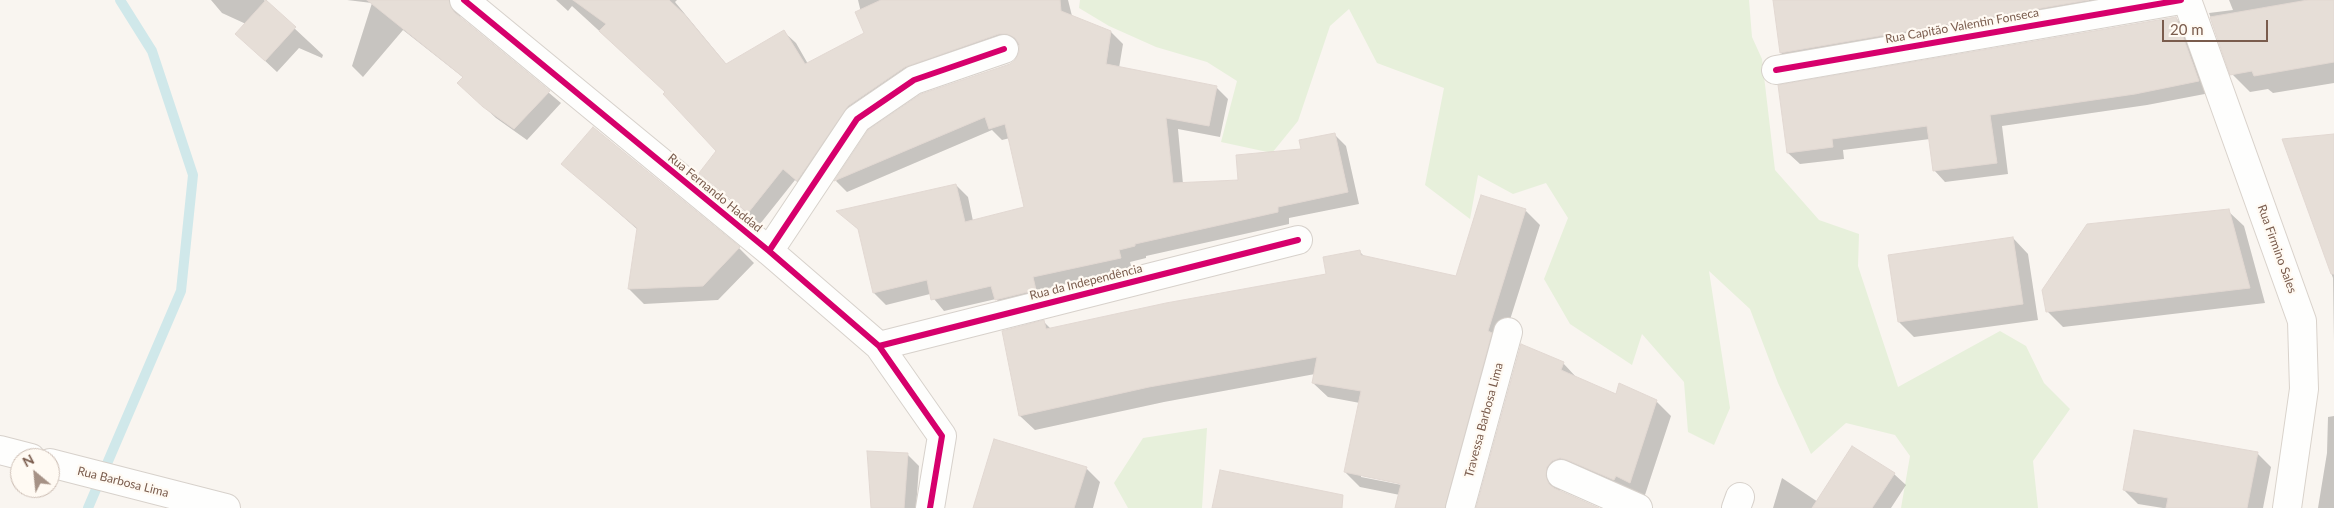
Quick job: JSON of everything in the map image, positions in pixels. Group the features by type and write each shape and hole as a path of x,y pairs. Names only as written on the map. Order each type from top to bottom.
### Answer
{"street":[{"name":"Rua Fernando Haddad","path":"464,0 769,251 879,346 942,436 930,508"},
{"name":"Rua Capitão Valentin Fonseca","path":"1776,70 2181,0"},
{"name":"Rua Firmino Sales","path":"2187,0 2302,321 2304,389 2288,508"},
{"path":"769,251 857,119 914,80 1004,49"},
{"name":"Rua da Independência","path":"879,346 1298,240"},
{"name":"Travessa Barbosa Lima","path":"1460,508 1508,332"},
{"name":"Rua Barbosa Lima","path":"60,466 226,508"},
{"path":"1561,474 1638,508"}],"green space":[{"path":"1080,0 1749,0 1752,37 1762,59 1775,170 1819,220 1859,234 1858,266 1898,387 2000,331 2026,346 2044,383 2070,409 2033,461 2038,508 1901,508 1910,456 1895,435 1846,423 1811,454 1778,383 1750,309 1709,271 1730,408 1714,445 1688,432 1684,382 1642,334 1632,365 1570,324 1544,279 1568,218 1546,183 1513,194 1478,175 1470,219 1425,185 1444,88 1377,63 1349,9 1330,26 1298,121 1272,153 1221,142 1237,81 1207,62 1156,47 1109,26 1079,8"},
{"path":"1207,428 1202,508 1128,508 1114,483 1143,438"}],"building":[{"path":"266,0 296,27 265,61 235,34"},
{"path":"367,0 449,0 454,12 550,91 514,129 483,107 457,83 463,77"},
{"path":"573,0 669,0 685,15 726,64 784,30 805,64 864,33 855,12 881,0 1060,0 1061,11 1111,31 1106,64 1217,86 1209,126 1166,118 1173,183 1238,180 1236,155 1301,149 1299,140 1335,133 1348,192 1278,207 1278,212 1135,244 1135,246 1119,250 1121,258 1033,277 1036,290 995,300 991,286 931,300 927,280 873,293 858,229 836,211 956,184 965,222 1024,207 1005,124 989,129 985,117 834,181 868,130 921,94 1010,64 1015,60 1019,52 1019,44 1015,38 1007,34 999,34 905,67 848,106 797,181 783,169 748,213 699,173 716,151 663,94 665,92 599,31 606,24"},
{"path":"1773,0 2089,0 1780,53"},
{"path":"2308,0 2334,0 2334,62 2254,76 2252,71 2230,75 2210,17"},
{"path":"2176,17 2199,81 2135,94 1990,115 1997,163 1933,171 1927,126 1832,139 1833,147 1787,153 1778,85"},
{"path":"593,127 740,247 703,286 628,289 637,228 561,164"},
{"path":"2334,134 2334,274 2331,274 2282,139"},
{"path":"1481,195 1526,209 1488,331 1492,333 1445,508 1395,508 1401,484 1344,472 1361,391 1312,383 1317,357 1149,387 1019,416 1002,331 1044,320 1046,329 1166,303 1326,274 1323,257 1360,250 1361,255 1456,276"},
{"path":"2229,209 2250,288 2046,312 2042,290 2087,224"},
{"path":"2013,237 2023,304 1898,322 1888,255"},
{"path":"1521,344 1564,362 1561,370 1616,394 1619,383 1657,400 1630,483 1616,476 1614,480 1560,458 1552,461 1547,467 1546,476 1549,484 1554,488 1599,508 1476,508"},
{"path":"2134,430 2258,452 2247,508 2166,508 2168,498 2123,490"},
{"path":"994,439 1087,467 1074,508 973,508"},
{"path":"1852,446 1895,473 1872,508 1812,508"},
{"path":"867,451 908,453 904,508 871,508"},
{"path":"1220,470 1343,495 1342,508 1212,508"}],"waterway":[{"path":"88,508 181,291 193,175 152,51 120,0"}],"cycle path":[{"path":"464,0 769,251 879,346 942,436 930,508"},
{"path":"1776,70 2181,0"},
{"path":"769,251 857,119 914,80 1004,49"},
{"path":"879,346 1298,240"}]}
